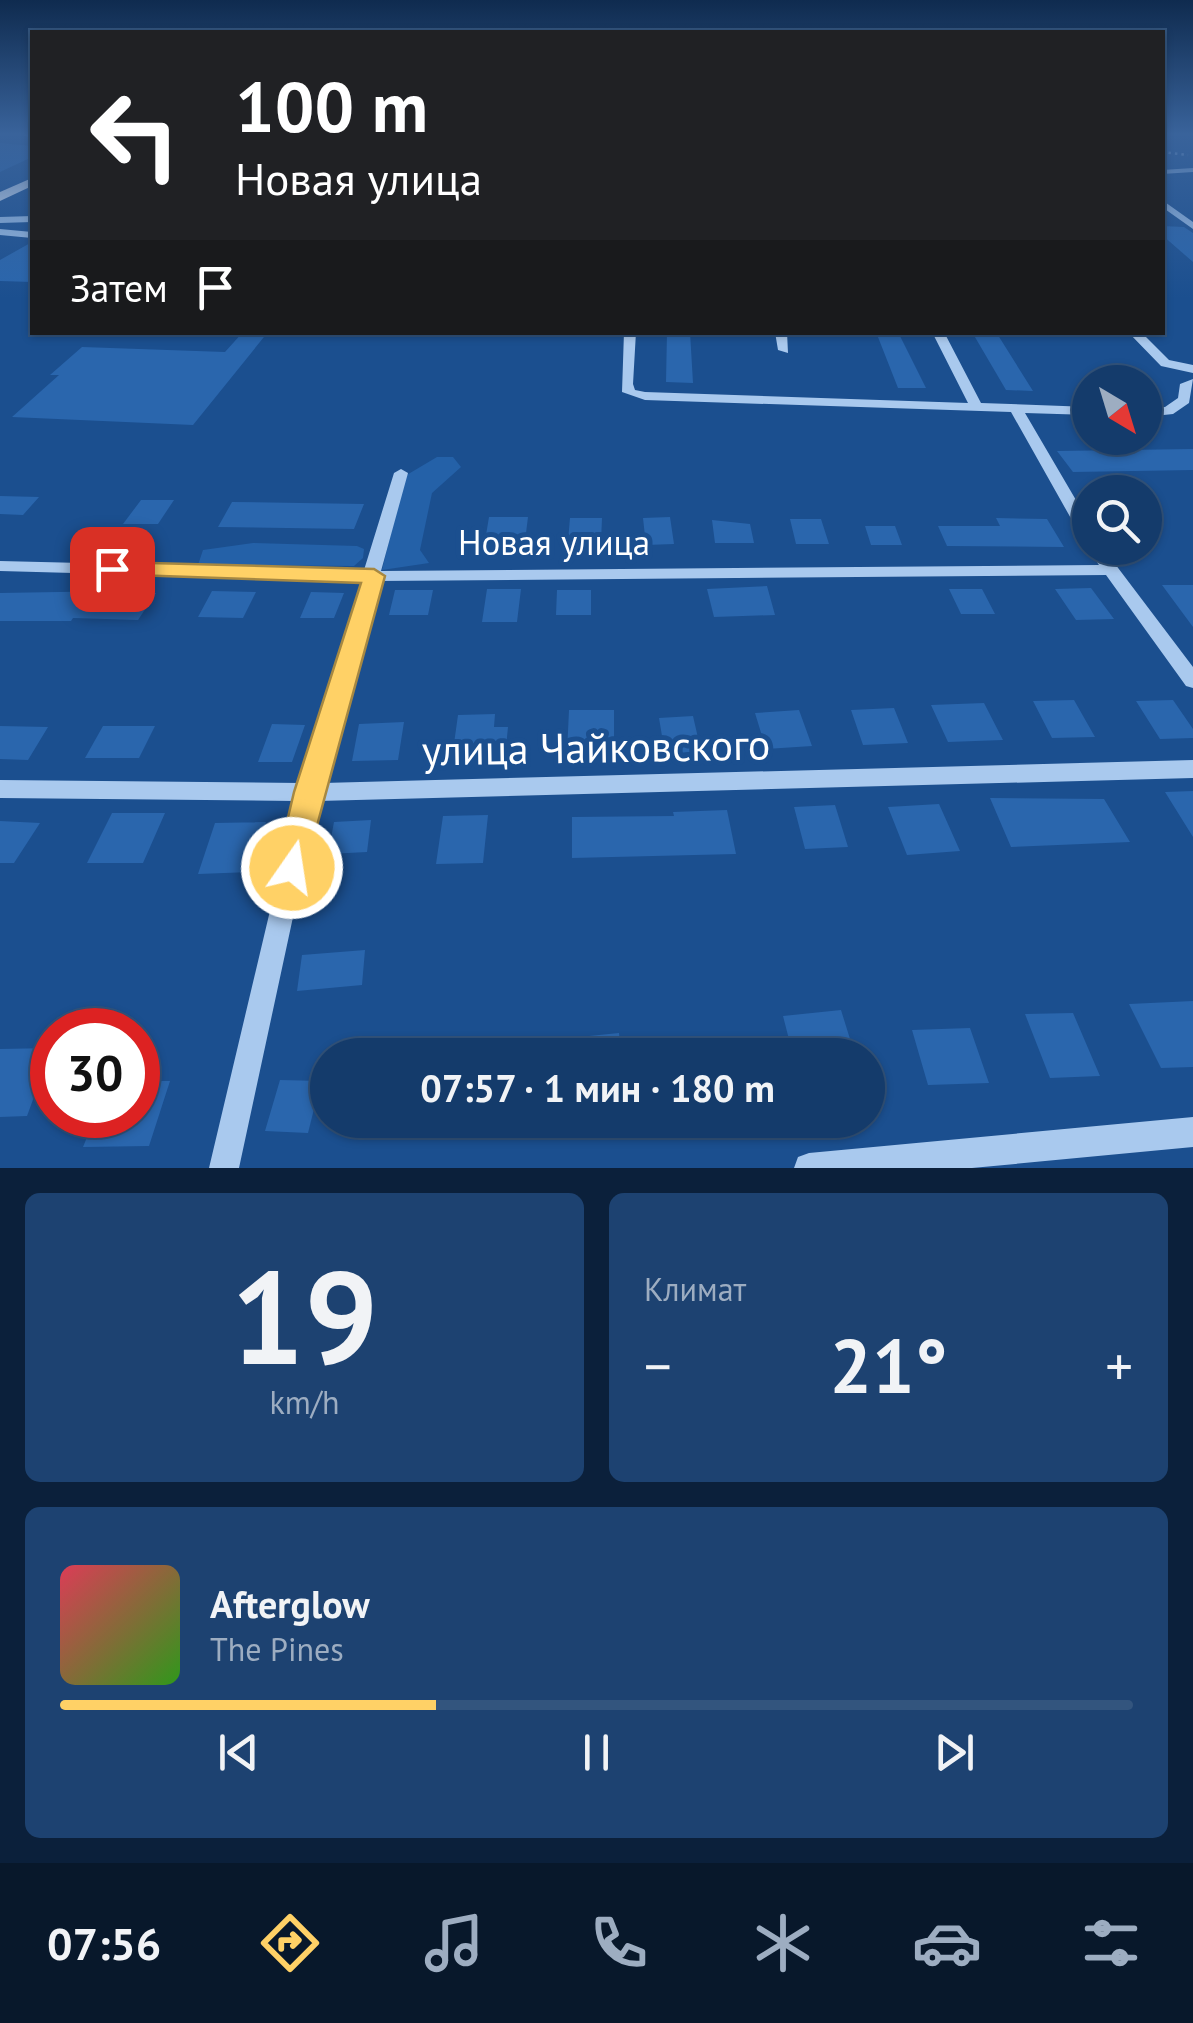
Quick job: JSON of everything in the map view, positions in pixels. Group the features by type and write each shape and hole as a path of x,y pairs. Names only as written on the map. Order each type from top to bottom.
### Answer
{"street":[{"path":"1165,204 1193,226"},
{"path":"0,220 30,219"},
{"path":"0,232 30,235"},
{"path":"630,335 629,392 645,396 1072,411"},
{"path":"782,335 784,350"},
{"path":"940,335 976,406"},
{"path":"1137,335 1189,385 1177,407 1162,410"},
{"path":"1166,362 1193,369"},
{"path":"1016,409 1072,507"},
{"path":"224,1168 309,792 401,472"},
{"path":"1105,565 1193,682"},
{"name":"Новая улица","path":"0,566 374,576 1108,570"},
{"name":"улица Чайковского","path":"0,789 309,792 1193,769"},
{"path":"810,1168 1193,1132"}],"shaded area":[{"path":"437,457 453,457 461,467 432,493 420,550 429,563 382,570 405,476"},
{"path":"253,543 364,549 363,558 354,566 198,565 203,550"}],"building":[{"path":"1165,226 1184,227 1193,233 1193,262 1165,238"},
{"path":"30,243 30,282 0,281 0,260"},
{"path":"240,335 266,335 193,425 12,417 59,375 50,375 82,347 225,352"},
{"path":"667,335 690,335 693,383 666,382"},
{"path":"877,335 900,335 926,388 898,388"},
{"path":"974,335 998,335 1033,391 1006,390"},
{"path":"1162,449 1193,449 1193,470 1073,472 1057,451 1072,451 1072,455 1162,455"},
{"path":"0,496 39,497 23,515 0,514"},
{"path":"141,500 174,500 158,524 123,524"},
{"path":"232,502 364,504 354,529 218,527"},
{"path":"489,517 528,517 525,541 485,541"},
{"path":"670,517 674,544 646,545 643,518"},
{"path":"570,518 602,518 601,542 568,541"},
{"path":"996,518 1047,519 1064,547 947,546 938,526 1000,526"},
{"path":"790,519 821,519 829,544 796,544"},
{"path":"712,520 750,524 754,543 715,543"},
{"path":"865,526 895,526 902,545 871,545"},
{"path":"1162,585 1193,585 1193,627"},
{"path":"767,586 775,615 714,617 707,589"},
{"path":"1091,588 1114,619 1076,620 1055,589"},
{"path":"487,589 521,589 517,622 482,622"},
{"path":"949,589 982,589 995,614 961,614"},
{"path":"395,590 433,590 428,615 389,615"},
{"path":"557,590 591,590 591,615 556,615"},
{"path":"212,591 256,592 243,618 198,617"},
{"path":"311,592 344,593 334,618 300,618"},
{"path":"0,593 156,593 138,620 0,621"},
{"path":"1074,700 1095,737 1052,738 1033,701"},
{"path":"1173,700 1193,729 1193,738 1160,739 1136,701"},
{"path":"984,703 1003,740 948,742 931,705"},
{"path":"894,708 908,743 863,745 851,710"},
{"path":"569,710 614,710 614,753 567,753"},
{"path":"799,710 812,746 766,749 755,713"},
{"path":"495,714 494,727 508,727 505,757 452,758 458,715"},
{"path":"693,716 701,751 665,754 659,718"},
{"path":"404,722 398,760 352,761 359,724"},
{"path":"272,724 305,725 292,762 258,762"},
{"path":"0,726 48,727 28,760 0,759"},
{"path":"103,726 155,726 139,758 85,758"},
{"path":"1193,791 1193,837 1165,792"},
{"path":"990,798 1104,799 1130,842 1011,847"},
{"path":"939,804 960,851 907,855 888,807"},
{"path":"835,805 848,847 805,849 794,807"},
{"path":"727,810 736,854 572,858 572,817 674,816 673,812"},
{"path":"112,813 165,813 143,863 87,863"},
{"path":"488,815 483,863 436,864 443,816"},
{"path":"371,820 367,852 328,854 334,822"},
{"path":"0,821 40,823 14,863 0,863"},
{"path":"266,822 251,872 198,874 215,823"},
{"path":"365,950 362,985 297,991 302,955"},
{"path":"1193,1001 1193,1067 1161,1068 1129,1004"},
{"path":"841,1010 850,1038 789,1038 783,1016"},
{"path":"1073,1013 1100,1076 1050,1078 1025,1014"},
{"path":"970,1028 989,1083 928,1085 912,1030"},
{"path":"619,1033 619,1038 569,1038"},
{"path":"30,1048 27,1116 0,1117 0,1049"},
{"path":"280,1080 310,1081 308,1133 265,1131"},
{"path":"160,1081 170,1081 160,1112"},
{"path":"87,1138 152,1138 149,1146 83,1147"}],"route":[{"path":"112,569 374,576 309,792 292,868"}]}
